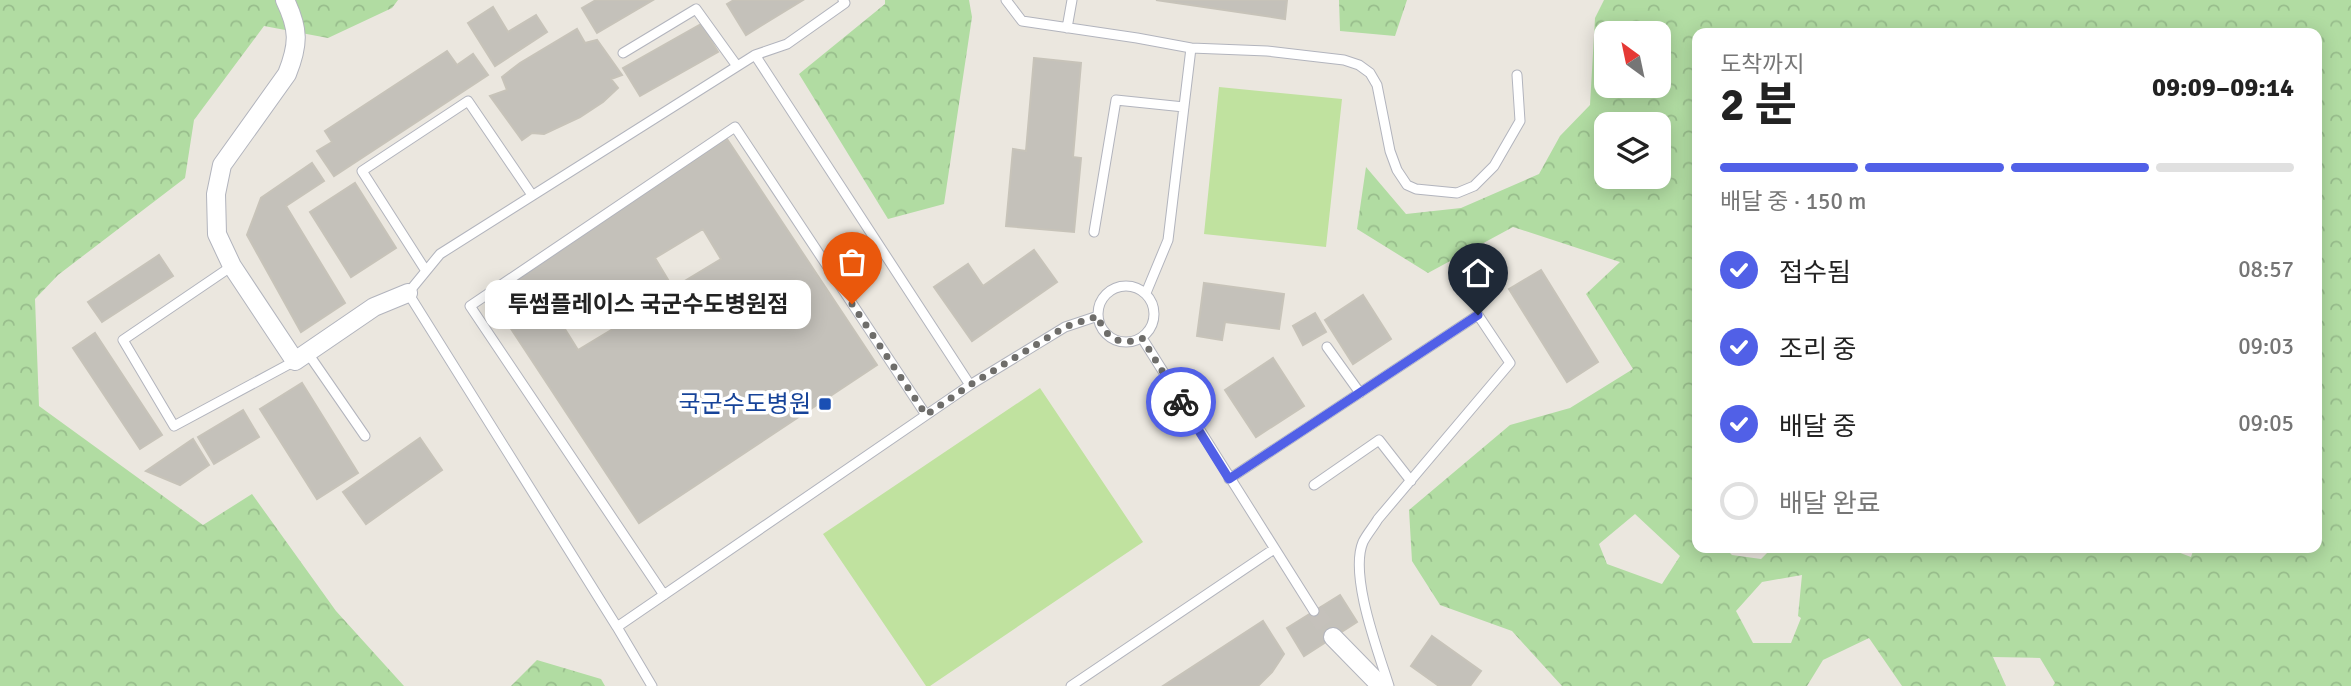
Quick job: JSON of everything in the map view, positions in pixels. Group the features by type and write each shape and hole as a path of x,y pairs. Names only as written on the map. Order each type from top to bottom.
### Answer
{"street":[{"path":"285,0 296,24 294,57 287,74 222,165 218,184 217,233 232,266 301,357 374,307 408,293"},
{"path":"1334,638 1381,686"}],"lane":[{"path":"652,686 408,293 440,254 755,55 787,44 845,3 843,0"},
{"path":"1006,0 1022,21 1137,37 1191,48 1267,51 1344,60 1359,65 1370,73 1377,85 1383,125 1397,170 1407,185 1429,191 1457,193 1466,190 1474,186 1494,166 1520,121 1517,75"},
{"path":"1067,28 1072,0"},
{"path":"623,54 696,9 737,66"},
{"path":"1146,293 1168,240 1191,48"},
{"path":"755,55 970,385"},
{"path":"1094,232 1116,100 1184,107"},
{"path":"426,271 362,171 468,101 532,195"},
{"path":"664,595 470,306 735,127 926,415"},
{"path":"232,266 123,340 174,426 301,357 365,436"},
{"path":"1126,286 1146,293 1155,313 1152,327 1142,338 1133,342 1114,340 1106,334 1098,316 1103,298 1116,288 1126,286"},
{"path":"1229,479 1478,315 1510,363 1378,519 1363,542 1359,563 1369,619 1389,686"},
{"path":"617,627 970,385 1065,327 1098,316"},
{"path":"1142,338 1314,611"},
{"path":"1327,347 1360,393"},
{"path":"1314,485 1379,440 1411,481"},
{"path":"1071,686 1274,549"}],"green space":[{"path":"0,0 398,0 392,8 328,38 264,26 194,120 185,178 58,275 35,299 39,406 203,525 252,494 336,611 404,686 0,686"},
{"path":"885,0 969,0 972,17 944,204 888,219 799,74 885,4"},
{"path":"1339,0 1407,0 1395,36 1340,31"},
{"path":"1604,0 2351,0 2351,686 2053,686 2055,683 2040,658 1993,657 2006,686 1902,686 1869,638 1823,660 1807,686 1562,686 1512,631 1440,605 1412,561 1409,510 1510,425 1570,408 1633,369 1586,294 1620,262 1513,227 1428,273 1357,229 1366,167 1406,214 1461,208 1539,174 1560,136 1590,105 1594,35 1594,98 1671,98 1671,21 1595,21","holes":["1635,514 1680,556 1662,584 1607,564 1599,544","1802,575 1798,616 1801,618 1791,643 1753,643 1736,611 1762,582"]},
{"path":"1219,87 1342,99 1326,247 1204,234"},
{"path":"1040,388 1143,542 930,686 926,686 823,534"},
{"path":"537,660 601,679 605,686 511,686"}],"building":[{"path":"596,0 653,0 597,33 582,8"},
{"path":"734,0 803,0 746,35 727,4"},
{"path":"1156,0 1287,0 1285,19"},
{"path":"493,7 508,32 536,15 547,32 495,66 468,23"},
{"path":"701,24 718,52 640,96 623,68"},
{"path":"577,29 585,43 597,40 622,75 611,79 618,88 580,117 544,134 532,133 522,140 490,96 507,90 502,77 520,63"},
{"path":"447,51 457,65 473,54 488,75 334,176 317,151 332,142 325,131"},
{"path":"1034,58 1081,63 1073,157 1081,158 1074,232 1006,226 1013,149 1026,151"},
{"path":"727,139 877,365 639,523 490,297","holes":["703,229 721,259 673,288 655,258","606,289 626,321 578,350 558,318"]},
{"path":"312,163 324,181 286,206 345,303 301,332 247,235 261,198"},
{"path":"355,183 396,248 351,277 310,212"},
{"path":"1034,250 1057,282 972,341 934,287 968,264 983,286"},
{"path":"159,255 173,276 102,322 88,302"},
{"path":"1541,270 1598,362 1567,382 1509,289"},
{"path":"1204,283 1284,294 1279,329 1225,322 1222,340 1197,336"},
{"path":"1363,295 1391,339 1353,364 1325,320"},
{"path":"1315,313 1326,332 1303,345 1293,326"},
{"path":"95,333 162,435 140,449 73,348"},
{"path":"1273,358 1304,406 1256,437 1225,390"},
{"path":"302,383 358,473 317,499 260,409"},
{"path":"243,410 259,437 214,464 198,437"},
{"path":"420,438 442,470 366,524 343,492"},
{"path":"193,439 209,465 180,485 146,471"},
{"path":"1340,595 1357,622 1304,656 1287,628"},
{"path":"1263,621 1284,654 1258,686 1163,686"},
{"path":"1432,636 1481,671 1470,686 1439,686 1411,666"}],"tunnel":[{"path":"1314,611 1333,637"}],"way so far":[{"path":"852,304 926,415 1065,327 1098,316 1106,334 1114,340 1133,342 1142,338 1181,402"}],"place":[{"name":"투썸플레이스 국군수도병원점","path":"852,304"},
{"name":"국군수도병원","path":"825,404"}],"route":[{"path":"1181,402 1229,479 1478,315"}]}
